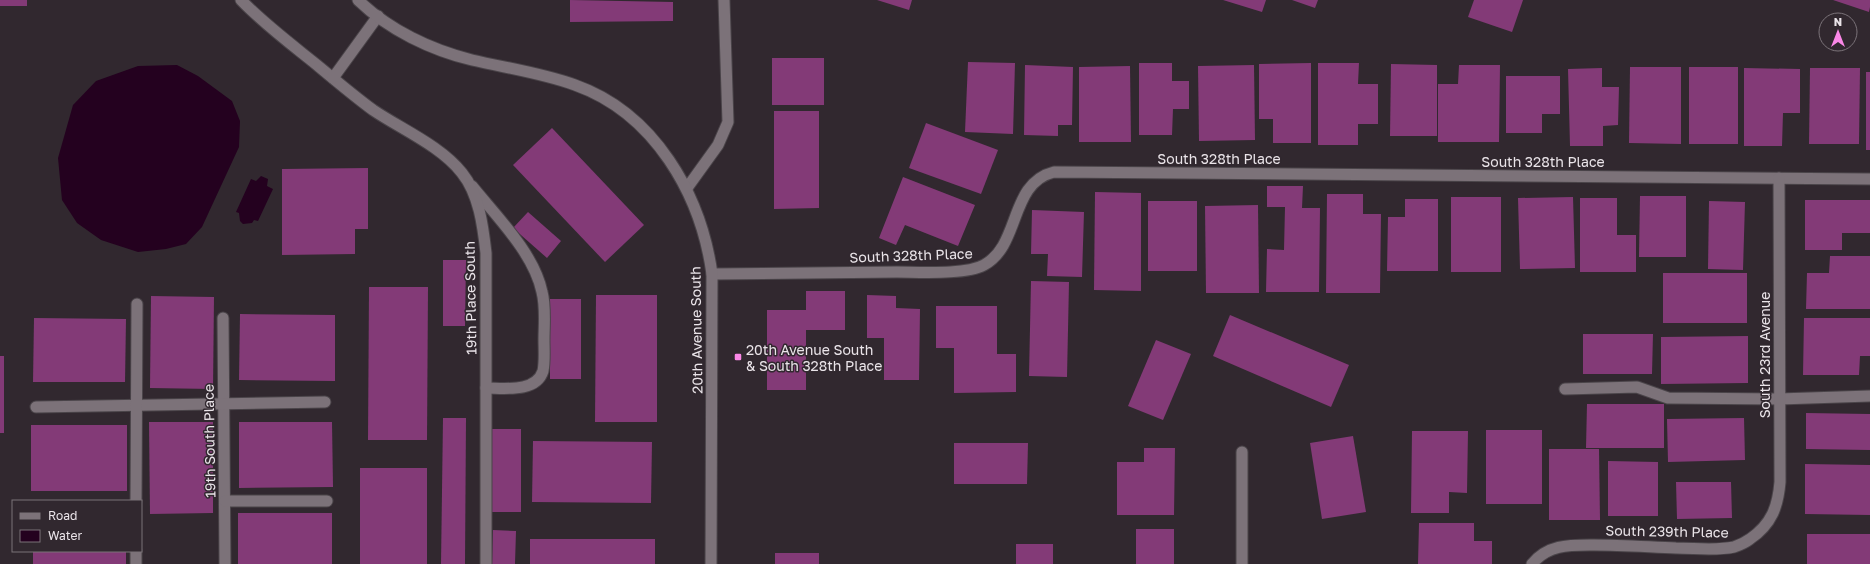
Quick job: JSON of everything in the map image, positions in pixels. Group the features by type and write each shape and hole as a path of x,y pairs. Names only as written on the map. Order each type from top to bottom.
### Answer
{"street":[{"name":"19th Place South","path":"241,0 266,24 371,108 452,162 469,182 474,194 482,225 486,253 486,564"},
{"name":"20th Avenue South","path":"358,0 378,16 405,34 432,47 471,60 575,84 610,102 649,135 666,156 687,188 704,232 712,274 711,564"},
{"path":"687,188 718,145 728,122 724,0"},
{"path":"333,78 378,16"},
{"name":"South 328th Place","path":"712,274 968,271 990,261 1001,250 1020,203 1031,186 1041,176 1054,172 1870,179"},
{"name":"South 23rd Avenue","path":"1764,528 1773,514 1778,500 1780,482 1779,178"},
{"path":"469,182 530,261 541,286 544,304 544,361 541,376 534,383 526,386 486,388"},
{"path":"136,500 137,304"},
{"name":"19th South Place","path":"223,318 225,564"},
{"path":"1565,389 1637,387 1668,398 1779,399 1870,396"},
{"path":"36,407 325,402"},
{"path":"1242,452 1242,564"},
{"path":"225,501 327,501"},
{"name":"South 239th Place","path":"1532,564 1537,558 1551,549 1564,545 1721,548 1736,546 1746,541 1764,528"},
{"path":"136,552 136,564"}],"water":[{"path":"177,65 198,76 232,101 240,121 239,147 202,227 186,244 166,249 138,252 101,240 77,223 62,200 58,158 73,105 96,81 138,66"},
{"path":"261,176 268,179 267,186 273,189 258,221 254,220 252,223 243,224 240,221 239,213 236,212 251,179 256,181"}],"building":[{"path":"0,0 27,0 27,6 0,6"},
{"path":"570,0 673,2 673,21 570,22"},
{"path":"877,0 912,0 909,10"},
{"path":"1223,0 1266,0 1262,12"},
{"path":"1292,0 1318,0 1315,8"},
{"path":"1474,0 1523,0 1512,32 1468,17"},
{"path":"1833,0 1870,0 1869,12"},
{"path":"772,58 824,58 824,105 772,105"},
{"path":"968,62 1015,63 1013,134 965,132"},
{"path":"1139,63 1172,63 1172,81 1189,81 1189,109 1173,109 1172,135 1139,135"},
{"path":"1311,63 1311,143 1273,143 1273,119 1259,119 1259,64"},
{"path":"1318,63 1359,63 1358,84 1378,84 1378,124 1358,124 1358,145 1318,145"},
{"path":"1391,64 1437,65 1437,136 1390,136"},
{"path":"1025,65 1073,67 1072,125 1058,125 1058,136 1024,135"},
{"path":"1254,65 1255,140 1199,141 1198,66"},
{"path":"1459,65 1500,65 1499,142 1438,142 1438,84 1458,84"},
{"path":"1130,66 1131,142 1079,142 1079,67"},
{"path":"1630,67 1681,67 1681,144 1629,143"},
{"path":"1689,67 1738,67 1738,144 1689,144"},
{"path":"1602,68 1602,87 1619,87 1618,125 1603,126 1603,146 1570,146 1568,69"},
{"path":"1744,68 1800,69 1800,113 1783,113 1782,146 1744,146"},
{"path":"1810,68 1860,68 1859,144 1809,144"},
{"path":"1866,72 1870,72 1870,150 1866,150"},
{"path":"1506,76 1560,76 1560,114 1542,114 1542,133 1506,133"},
{"path":"774,111 819,111 819,208 774,209"},
{"path":"926,123 998,150 981,194 909,168"},
{"path":"552,128 644,225 605,262 513,165"},
{"path":"368,168 368,229 355,229 355,254 282,255 282,169"},
{"path":"903,177 975,205 958,246 905,225 896,245 879,238"},
{"path":"1267,186 1303,186 1302,208 1320,208 1319,292 1266,292 1267,249 1284,250 1285,207 1267,207"},
{"path":"1095,192 1141,193 1141,291 1094,290"},
{"path":"1327,194 1363,194 1363,214 1381,214 1380,293 1326,293"},
{"path":"1640,196 1686,196 1686,257 1639,257"},
{"path":"1451,197 1501,197 1501,272 1451,272"},
{"path":"1573,197 1575,268 1520,269 1518,198"},
{"path":"1580,198 1617,198 1617,235 1636,235 1636,272 1580,272"},
{"path":"1405,199 1438,199 1438,271 1387,271 1388,217 1405,217"},
{"path":"1805,200 1870,200 1870,233 1842,233 1842,250 1805,250"},
{"path":"1148,201 1197,201 1197,271 1148,271"},
{"path":"1709,201 1745,202 1743,270 1708,269"},
{"path":"1258,205 1259,293 1206,293 1205,206"},
{"path":"1032,210 1084,212 1082,277 1047,276 1048,254 1031,254"},
{"path":"528,212 561,241 547,258 513,228"},
{"path":"1830,256 1870,256 1870,309 1806,309 1807,273 1829,273"},
{"path":"443,260 466,260 465,326 443,326"},
{"path":"1663,273 1747,273 1747,323 1663,323"},
{"path":"1031,281 1069,282 1067,377 1029,376"},
{"path":"369,287 428,287 427,440 368,440"},
{"path":"806,291 845,291 845,330 806,330 806,390 767,390 767,310 806,310"},
{"path":"596,295 657,295 657,422 595,422"},
{"path":"867,295 896,296 896,308 920,309 919,380 884,380 884,338 867,338"},
{"path":"151,296 214,297 213,389 150,388"},
{"path":"550,299 581,299 581,379 550,379"},
{"path":"936,306 997,306 997,354 1016,354 1016,392 954,393 954,348 936,348"},
{"path":"240,314 335,315 335,381 239,380"},
{"path":"1230,315 1349,365 1331,407 1213,356"},
{"path":"34,318 126,319 125,382 33,382"},
{"path":"1804,318 1870,318 1870,356 1860,356 1859,375 1803,375"},
{"path":"1583,334 1653,334 1652,374 1583,374"},
{"path":"1748,336 1748,383 1661,384 1661,337"},
{"path":"1156,340 1191,354 1163,420 1128,406"},
{"path":"0,356 4,356 4,433 0,433"},
{"path":"1587,404 1664,404 1664,448 1586,448"},
{"path":"1806,413 1870,414 1870,450 1806,449"},
{"path":"443,418 466,418 465,564 441,564"},
{"path":"1744,418 1745,460 1668,462 1667,419"},
{"path":"149,422 213,422 213,513 150,514"},
{"path":"239,422 332,422 333,487 239,488"},
{"path":"31,425 127,425 127,491 31,491"},
{"path":"491,429 521,429 521,512 491,512"},
{"path":"1486,430 1542,430 1542,504 1486,504"},
{"path":"1412,431 1468,431 1467,493 1449,492 1449,513 1411,513"},
{"path":"1353,436 1366,512 1322,519 1310,443"},
{"path":"533,441 652,442 651,503 532,502"},
{"path":"954,443 1028,443 1027,484 954,484"},
{"path":"1144,448 1175,448 1174,515 1117,515 1117,462 1144,462"},
{"path":"1549,449 1599,449 1600,520 1549,520"},
{"path":"1608,461 1658,462 1658,516 1608,516"},
{"path":"1805,464 1870,465 1870,515 1805,514"},
{"path":"360,468 427,468 427,564 360,564"},
{"path":"1676,482 1731,482 1732,518 1677,519"},
{"path":"238,513 332,513 332,564 238,564"},
{"path":"1419,523 1474,523 1474,541 1492,541 1492,564 1418,564"},
{"path":"1136,529 1174,529 1174,564 1136,564"},
{"path":"493,530 516,531 515,564 492,564"},
{"path":"1807,534 1870,534 1870,564 1807,564"},
{"path":"530,539 655,539 655,564 530,564"},
{"path":"1016,544 1053,544 1053,564 1016,564"},
{"path":"33,552 126,552 126,564 33,564"},
{"path":"775,553 819,553 819,564 775,564"}],"place":[{"name":"20th Avenue South & South 328th Place","path":"738,357"}]}
